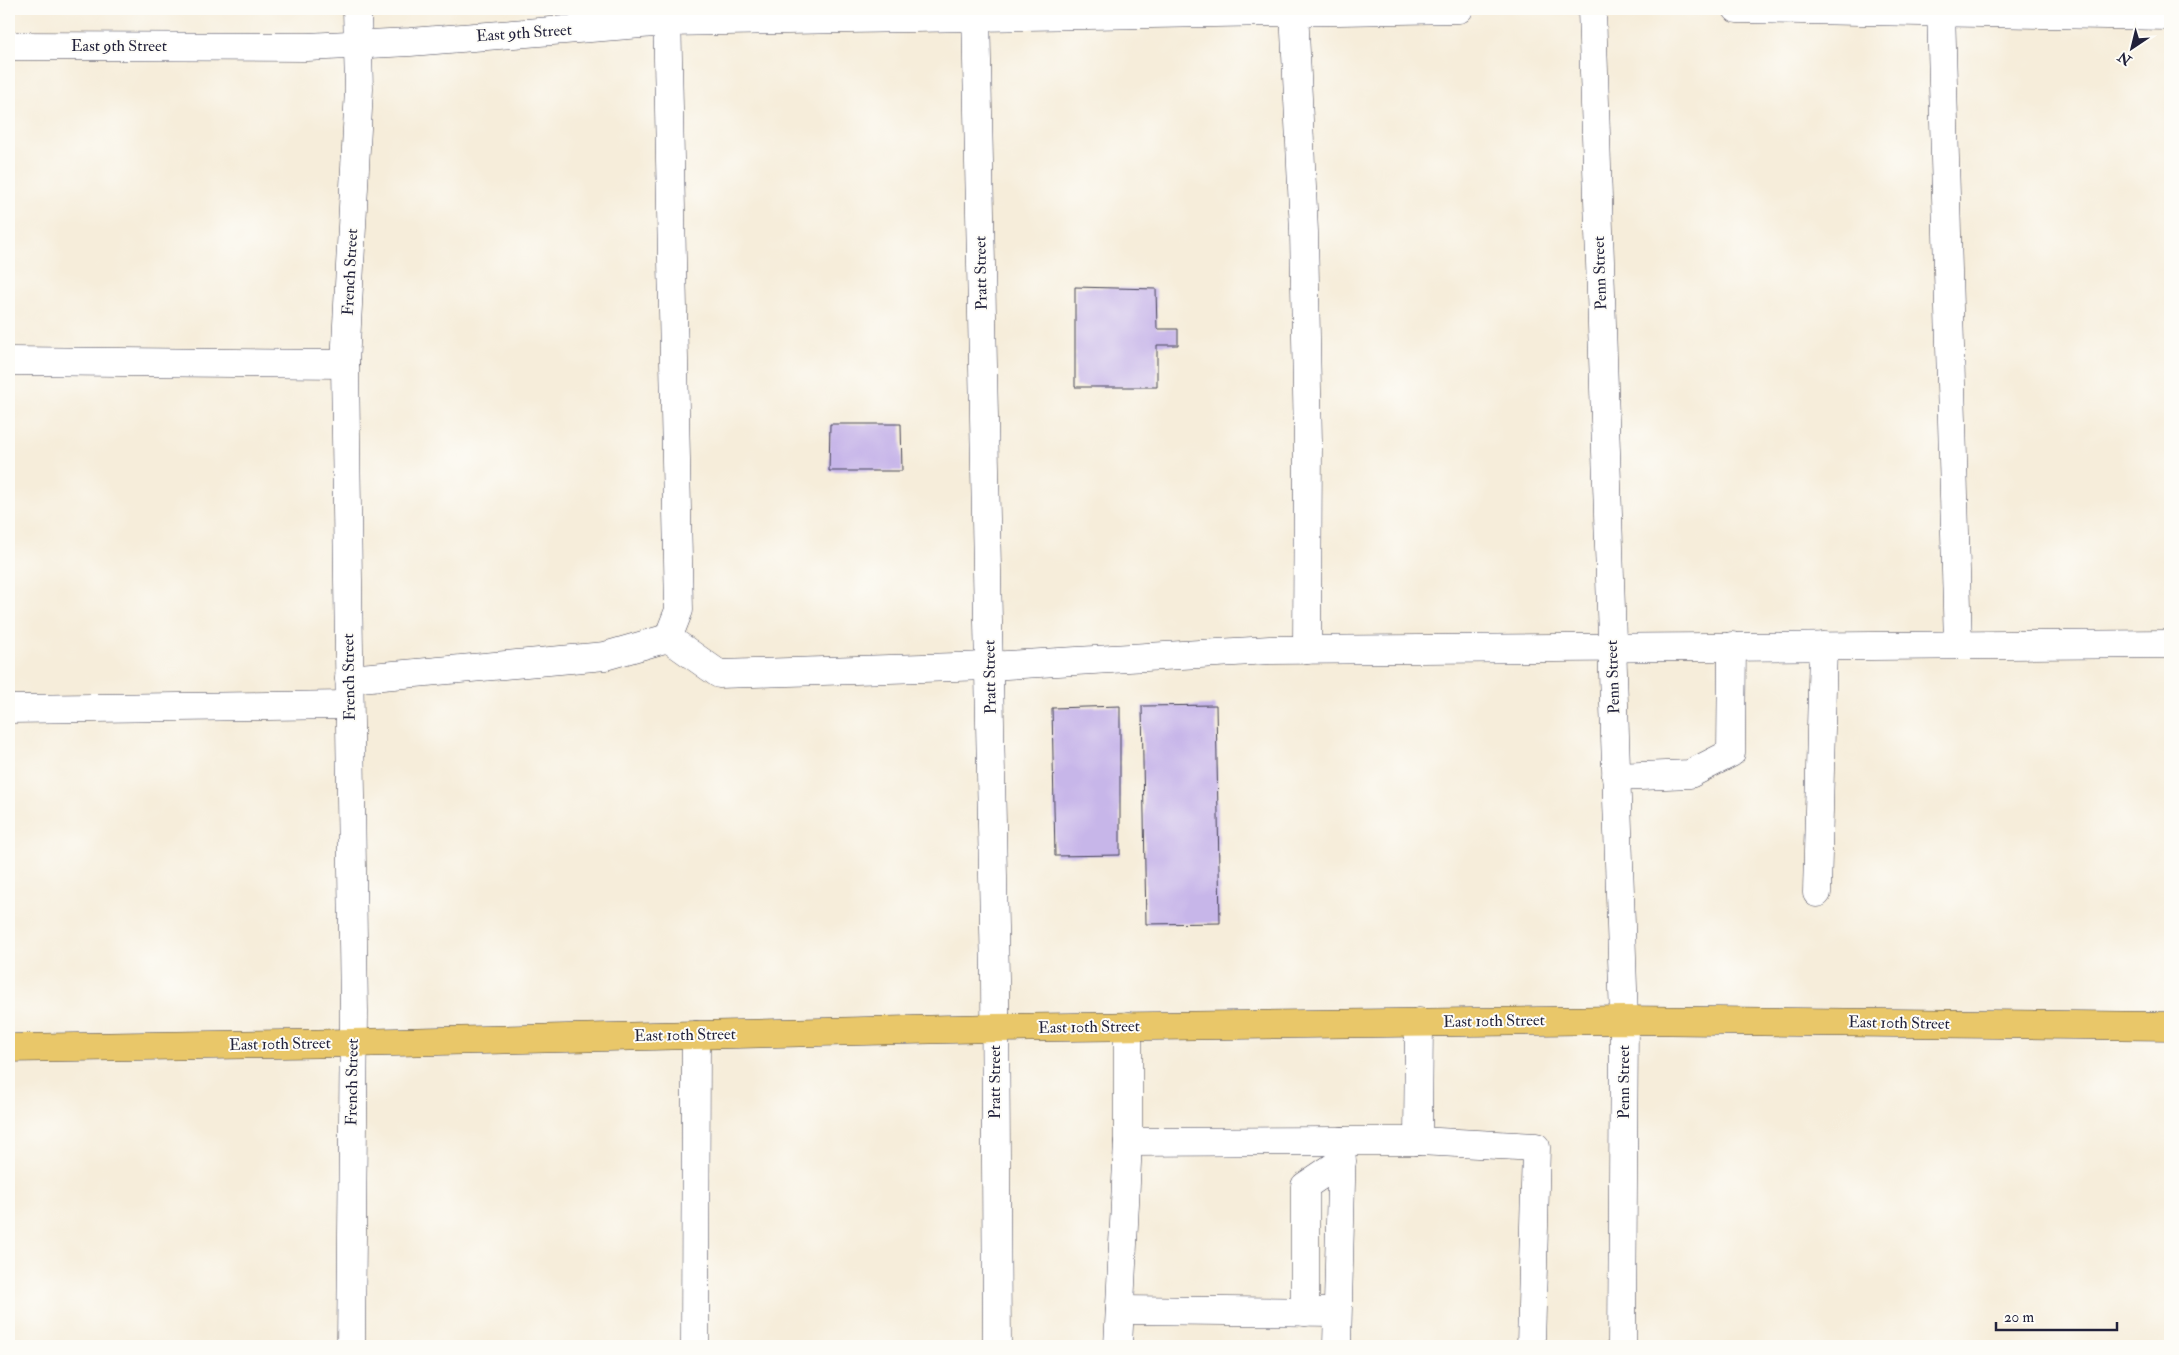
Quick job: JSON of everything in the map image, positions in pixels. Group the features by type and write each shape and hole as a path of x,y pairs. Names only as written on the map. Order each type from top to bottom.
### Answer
{"main road":[{"name":"East 10th Street","path":"9,1048 352,1043 995,1028 1418,1022 1624,1020 2170,1026"}],"street":[{"name":"French Street","path":"351,1346 352,1043 354,1012 345,364 360,89 360,45 357,9"},
{"name":"East 9th Street","path":"9,46 307,47 360,45 667,16 1459,9"},
{"name":"Penn Street","path":"1592,9 1624,1020 1622,1346"},
{"path":"1736,9 1941,10 2170,16"},
{"path":"1294,10 1304,232 1308,443 1307,650"},
{"path":"1941,10 1958,645"},
{"name":"Pratt Street","path":"976,13 995,1028 997,1346"},
{"path":"667,16 679,610 668,638"},
{"path":"9,361 345,364"},
{"path":"668,638 719,674 989,666 1307,650 1612,646 2170,644"},
{"path":"9,709 349,692 606,656 668,638"},
{"path":"1616,777 1690,774 1731,753 1732,646"},
{"path":"1817,894 1823,646"},
{"path":"1418,1022 1418,1141"},
{"path":"1118,1346 1128,1142 1128,1026"},
{"path":"695,1346 696,1035"},
{"path":"1128,1142 1342,1151 1418,1141 1536,1147 1531,1346"},
{"path":"1305,1312 1305,1186 1342,1151"},
{"path":"1336,1346 1342,1151"},
{"path":"1120,1310 1337,1312"}],"building":[{"path":"1075,287 1156,289 1157,329 1178,329 1178,345 1157,345 1157,387 1075,387"},
{"path":"830,424 901,424 902,471 829,471"},
{"path":"1216,705 1220,923 1146,924 1142,706"},
{"path":"1120,706 1120,855 1055,856 1052,708"}]}
